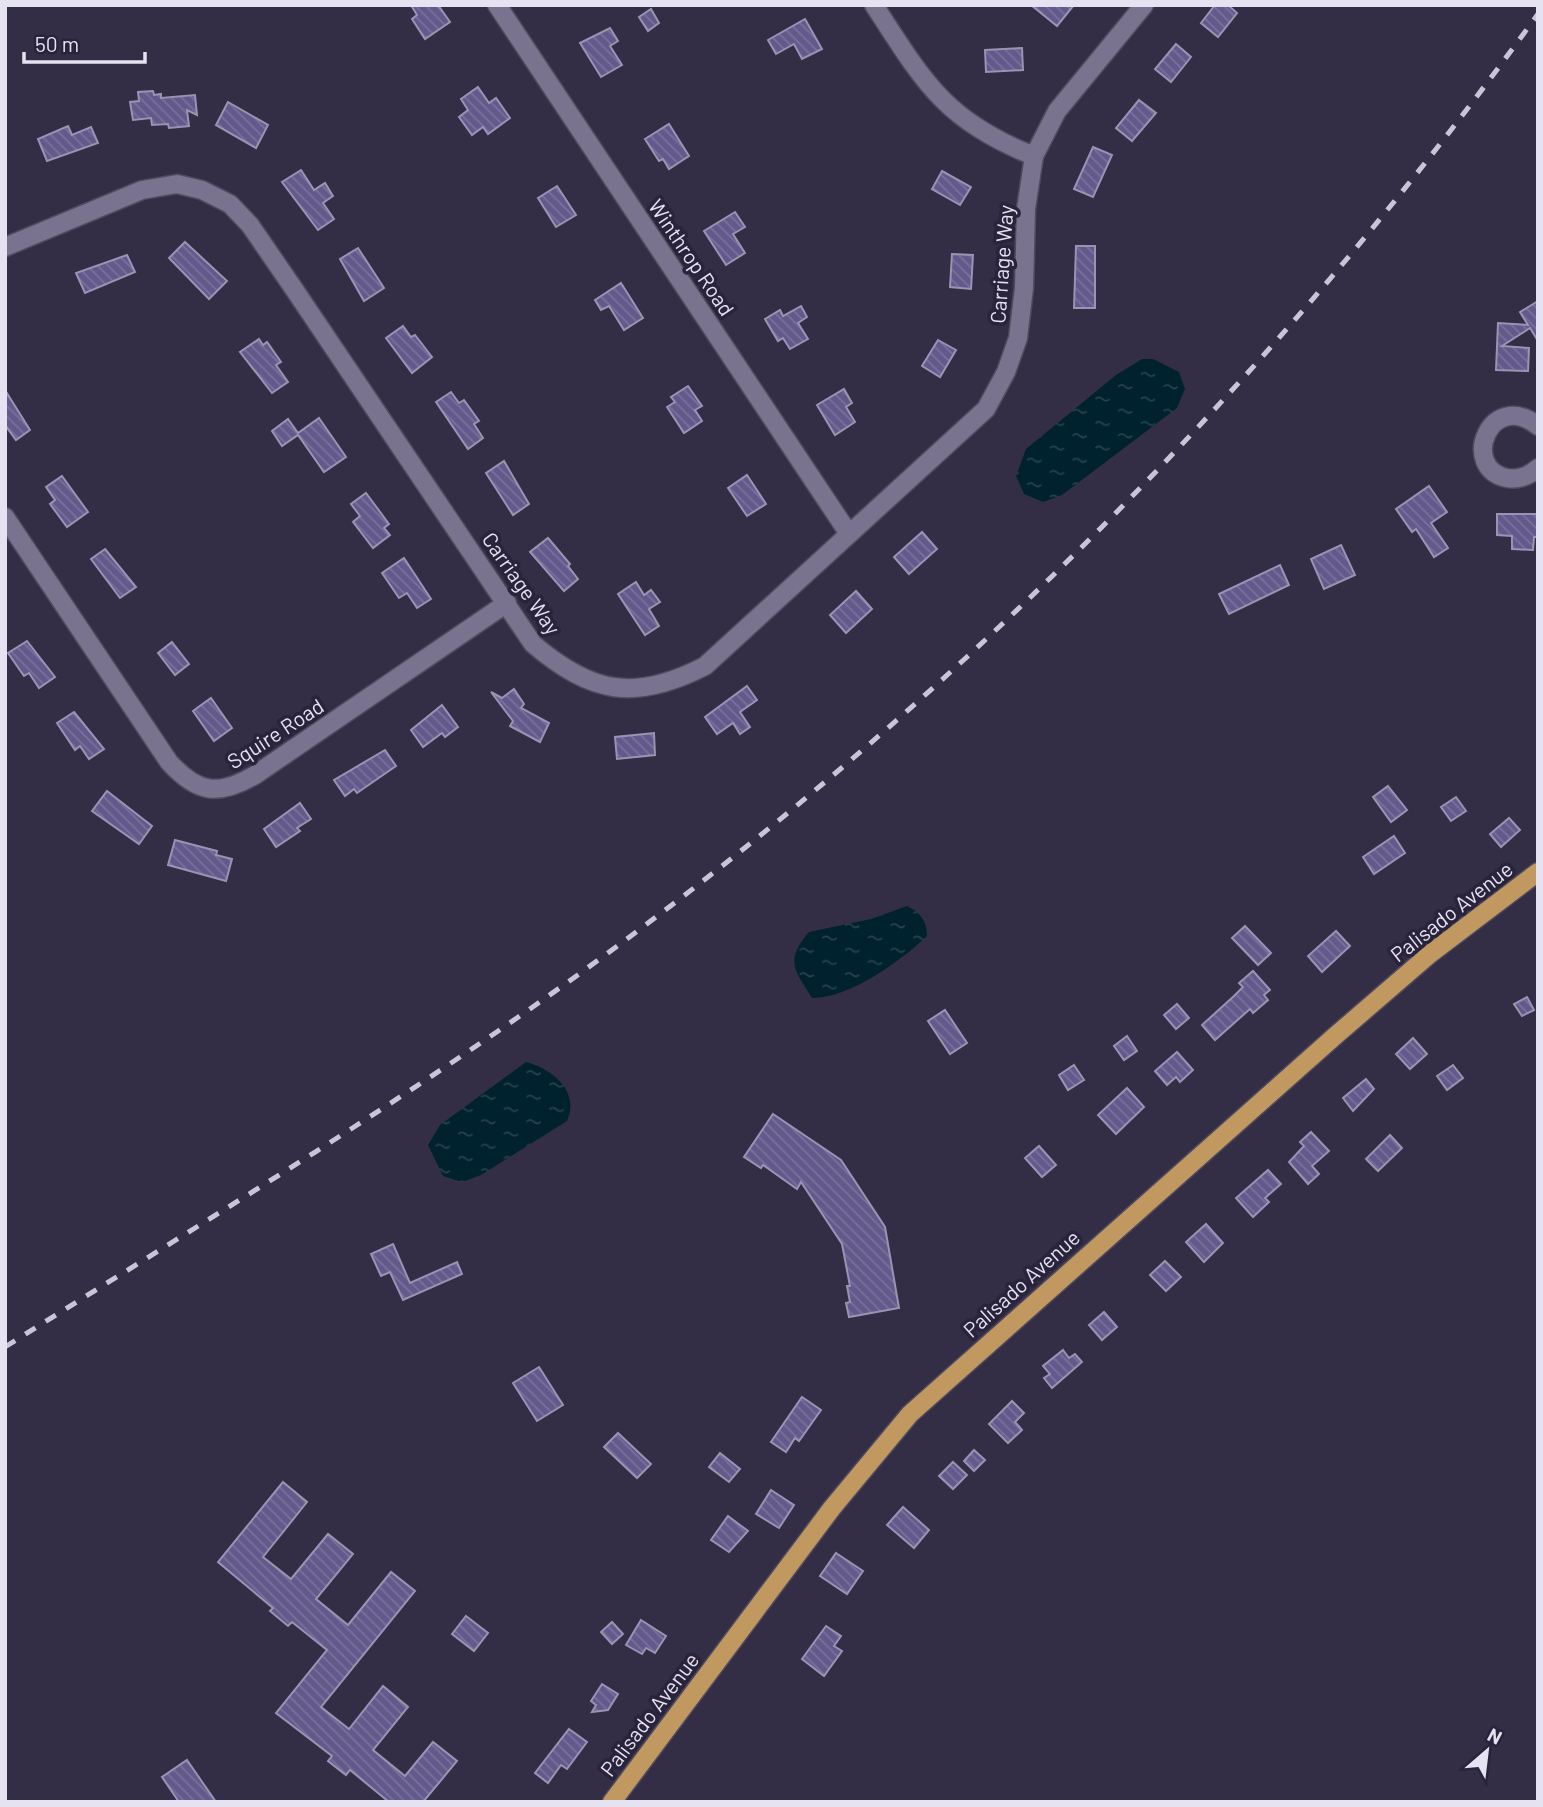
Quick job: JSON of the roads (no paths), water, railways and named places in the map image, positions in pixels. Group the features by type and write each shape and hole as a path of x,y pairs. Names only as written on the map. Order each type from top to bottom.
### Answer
{"main road":[{"name":"Palisado Avenue","path":"612,1802 832,1508 911,1414 1345,1027 1430,954 1538,872"}],"street":[{"name":"Winthrop Road","path":"496,5 849,534"},
{"path":"874,5 926,85 943,102 1001,142 1034,156"},
{"name":"Carriage Way","path":"5,247 142,190 177,184 202,190 230,204 257,235 533,644 556,663 585,680 632,691 654,687 675,681 705,666 986,408 1006,372 1018,338 1024,288 1026,209 1034,156 1057,111 1144,5"},
{"path":"1538,426 1520,416 1500,419 1486,432 1483,452 1492,470 1509,478 1529,475 1538,468"},
{"name":"Squire Road","path":"5,517 169,762 185,780 209,789 234,787 255,775 507,603"}],"water":[{"path":"1142,359 1153,359 1179,372 1185,389 1177,408 1062,495 1043,502 1024,494 1016,476 1026,449 1116,375"},
{"path":"907,906 922,918 927,936 873,977 842,992 812,998 797,972 794,958 809,932 871,919"},
{"path":"526,1062 546,1070 562,1083 570,1101 567,1121 481,1175 462,1182 443,1176 428,1145 440,1125"}],"railway":[{"path":"5,1347 314,1153 542,1000 746,847 873,741 995,631 1113,516 1226,397 1335,273 1439,146 1538,14"}]}
